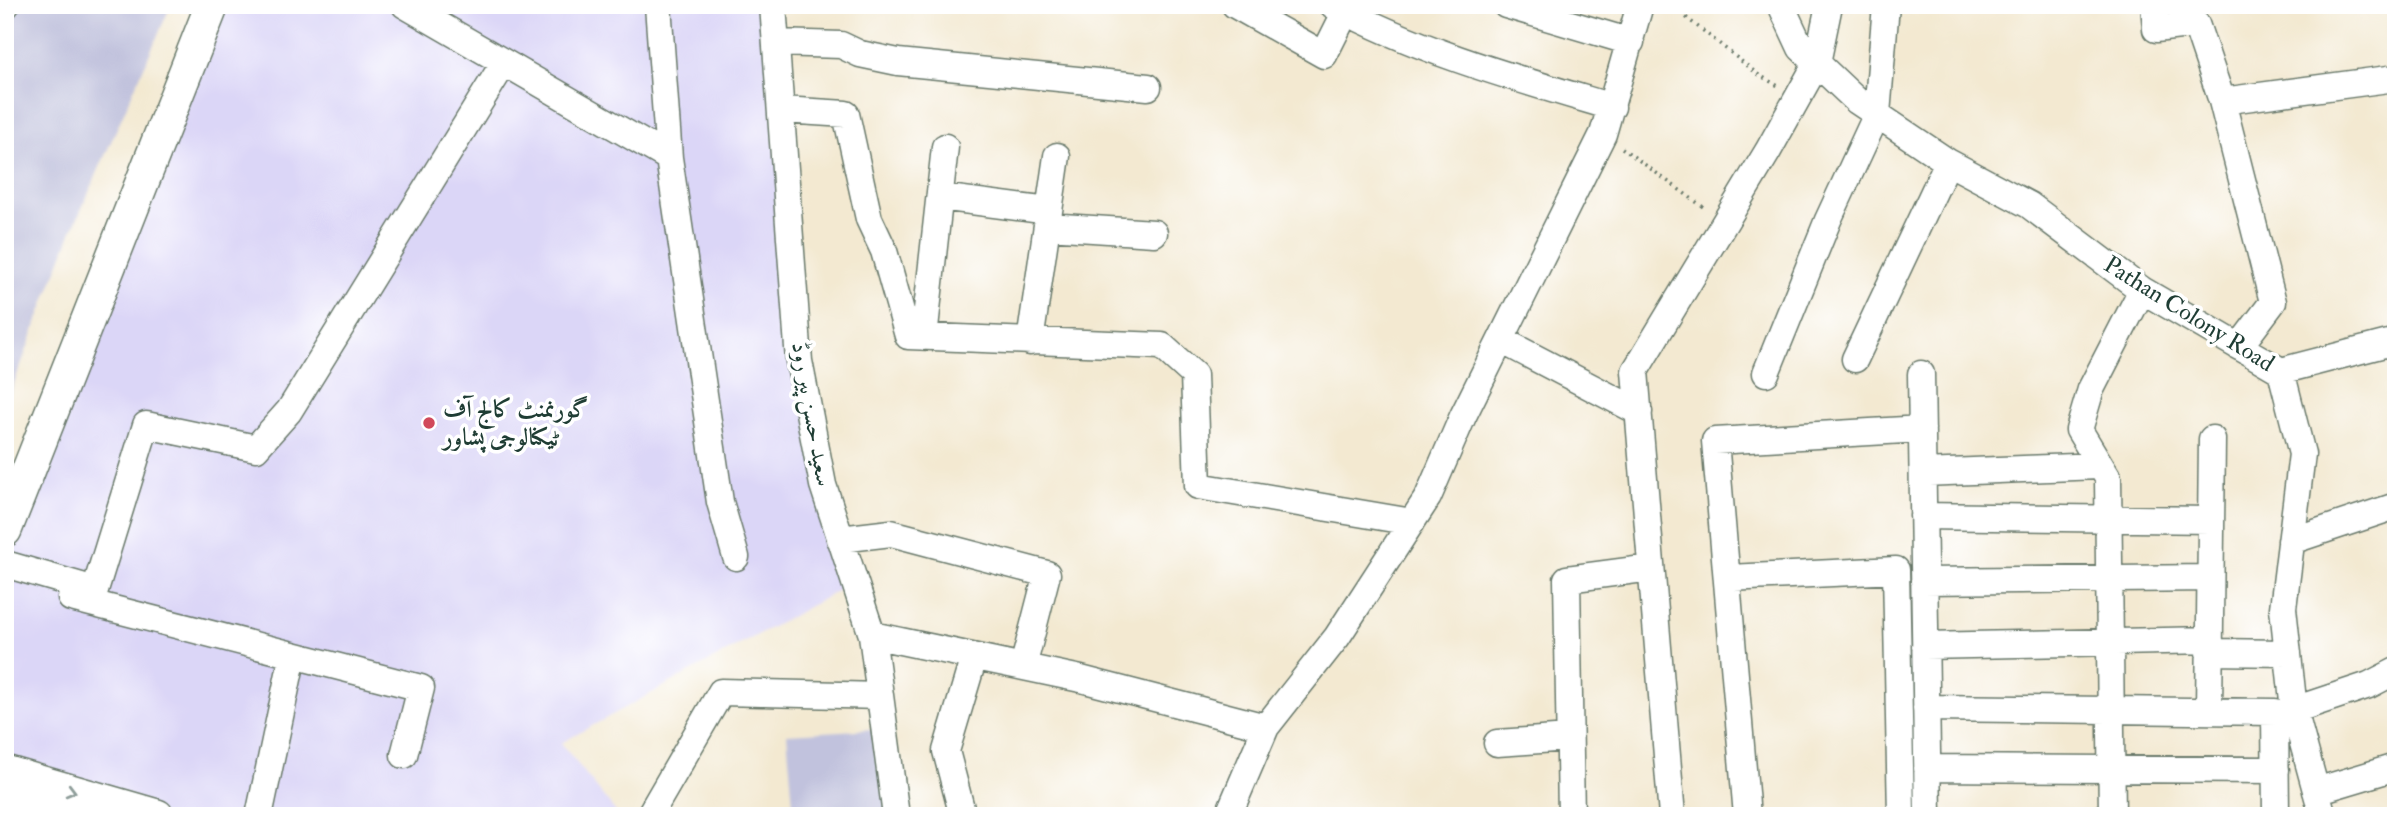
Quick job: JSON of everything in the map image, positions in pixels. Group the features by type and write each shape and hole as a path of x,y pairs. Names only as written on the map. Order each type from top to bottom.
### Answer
{"main road":[{"path":"5,530 212,5"},
{"path":"5,772 144,814"},
{"path":"5,797 63,816"}],"street":[{"path":"405,5 669,158"},
{"path":"658,5 669,158 720,502 736,557"},
{"name":"سعید حسن پیر روڈ","path":"773,5 778,43 799,361 823,485 872,635 896,816"},
{"path":"1235,5 1324,55 1343,8 1493,72 1612,107"},
{"path":"1506,5 1631,42"},
{"path":"1228,816 1266,727 1337,636 1428,497 1462,416 1603,134 1640,5"},
{"name":"Pathan Colony Road","path":"1781,5 1801,48 1877,114 1948,162 2029,205 2142,290 2281,371 2302,454 2283,608 2294,710 2320,803"},
{"path":"1672,816 1635,370 1816,63 1829,5"},
{"path":"1766,373 1828,220 1877,114 1886,5"},
{"path":"2154,5 2156,29 2196,24 2222,100 2273,302 2239,346"},
{"path":"778,43 841,45 860,54 898,62 1148,87"},
{"path":"5,564 95,590 146,425 256,448 289,411 504,63"},
{"path":"2222,100 2396,78"},
{"path":"782,110 846,114 869,219 884,251 908,336 1163,346 1194,375 1198,486 1412,522"},
{"path":"924,337 945,147"},
{"path":"1030,342 1057,156"},
{"path":"1855,359 1948,162"},
{"path":"940,197 1048,218 1154,233"},
{"path":"2112,816 2108,478 2079,430 2091,389 2142,290"},
{"path":"1501,340 1639,412"},
{"path":"2281,371 2396,341"},
{"path":"1921,374 1928,816"},
{"path":"1747,816 1715,441 1922,429"},
{"path":"2209,711 2212,439"},
{"path":"1923,473 2099,466"},
{"path":"2291,541 2396,506"},
{"path":"1923,516 2210,520"},
{"path":"841,539 891,533 1047,574 1023,667"},
{"path":"1571,816 1567,579 1651,568"},
{"path":"1728,578 1896,570 1901,816"},
{"path":"1924,581 2210,578"},
{"path":"5,581 421,688 404,755"},
{"path":"872,635 1023,667 1266,727"},
{"path":"1925,646 2110,642 2209,646 2288,653"},
{"path":"259,816 293,655"},
{"path":"963,816 946,751 974,657"},
{"path":"2294,710 2369,685 2396,671"},
{"path":"649,816 721,692 880,696"},
{"path":"1926,708 2275,712 2276,816"},
{"path":"1497,743 1569,738"},
{"path":"2320,803 2396,767"},
{"path":"1927,768 2276,770"}],"path":[{"path":"1682,5 1683,15 1759,75 1797,98"},
{"path":"1603,134 1724,222"}],"shaded area":[{"path":"5,5 171,5 71,233 5,407"},
{"name":"گورنمنٹ کالج آف ٹیکنالوجی پشاور","path":"212,5 770,5 799,361 854,582 561,743 619,816 157,816 5,772 5,530"},
{"path":"875,729 892,816 794,816 787,734"}],"place":[{"name":"گورنمنٹ کالج آف ٹیکنالوجی پشاور","path":"429,423"}]}
